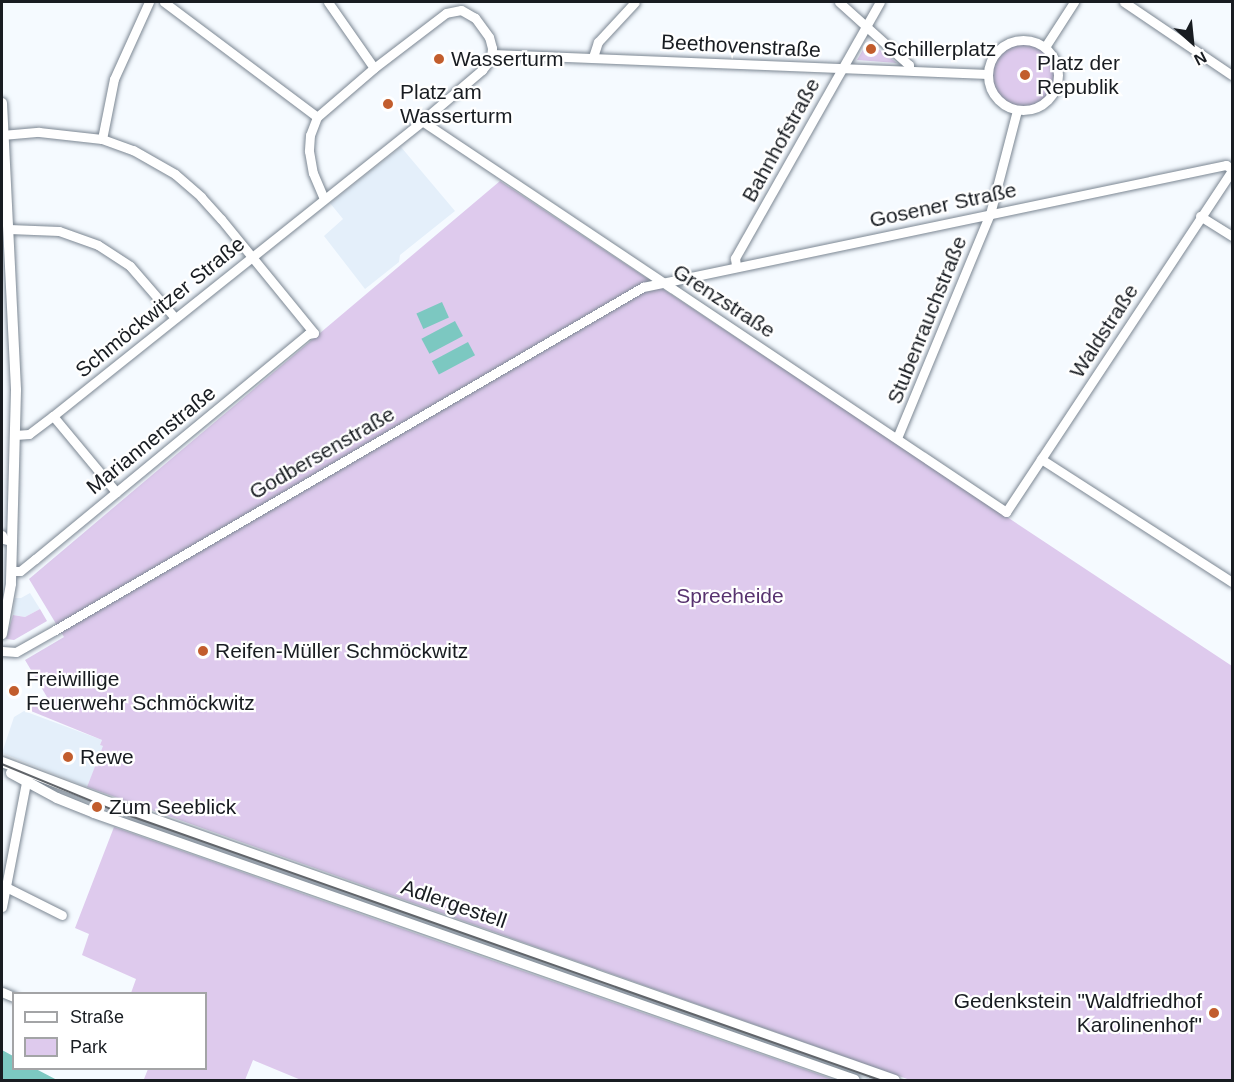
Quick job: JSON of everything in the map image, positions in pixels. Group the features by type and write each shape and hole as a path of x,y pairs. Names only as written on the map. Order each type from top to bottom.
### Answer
{"main road":[{"path":"2,102 15,362 15,435 6,538 11,572 10,596 2,634"},
{"name":"Adlergestell","path":"2,762 57,798 104,817 855,1080"},
{"name":"Adlergestell","path":"2,768 895,1080"}],"street":[{"path":"102,139 114,79 149,2"},
{"path":"164,2 317,117"},
{"path":"328,2 374,68"},
{"path":"593,57 598,42 635,2"},
{"path":"839,2 909,65 909,70"},
{"name":"Bahnhofstraße","path":"736,266 735,258 880,2"},
{"path":"1045,47 1074,2"},
{"path":"1124,2 1233,75"},
{"path":"324,199 313,172 309,151 310,135 317,117 432,22 463,6 480,23 489,38 492,54"},
{"path":"1029,40 1045,47 1058,66 1057,87 1042,106 1027,111 1003,105 994,96 988,74 993,58 1009,43 1029,40"},
{"name":"Beethovenstraße","path":"492,54 988,74"},
{"name":"Schmöckwitzer Straße","path":"15,435 29,434 53,416 175,318 250,253 324,199 422,121 482,70 492,54"},
{"name":"Stubenrauchstraße","path":"897,438 990,213 1017,110"},
{"name":"Grenzstraße","path":"422,121 1006,512"},
{"path":"3,135 38,132 102,139 133,150 175,174 201,196 250,253"},
{"name":"Gosener Straße","path":"661,282 1226,165 1233,169"},
{"name":"Waldstraße","path":"1006,512 1233,169"},
{"path":"1200,216 1233,236"},
{"path":"9,229 59,231 98,245 132,268 175,318"},
{"name":"Mariannenstraße","path":"11,572 20,571 308,334 314,333 250,253"},
{"name":"Godbersenstraße","path":"2,651 16,652 636,290 661,282"},
{"path":"53,416 116,492"},
{"path":"1041,459 1230,580 1233,569"},
{"path":"2,907 3,886 27,777"},
{"path":"3,886 62,915"}],"shaded area":[{"path":"401,147 455,211 400,255 399,262 365,289 324,236 343,219 330,203"},
{"path":"442,302 449,318 423,329 416,313"},
{"path":"455,321 463,336 429,354 421,339"},
{"path":"468,342 475,355 439,374 432,361"},
{"path":"30,593 40,609 25,617 13,615 15,598 21,598"},
{"path":"24,711 102,740 100,745 104,746 87,787 2,753 14,717"},
{"path":"2,1050 12,1055 12,1070 38,1070 57,1080 2,1080"}],"green space":[{"path":"868,41 897,63 857,60"},
{"name":"Platz der Republik","path":"1024,43 1042,48 1047,52 1051,57 1056,75 1051,93 1047,98 1042,102 1024,107 1006,102 1001,98 997,93 992,75 997,57 1001,52 1006,48"},
{"name":"Spreeheide","path":"500,181 1232,666 1232,1080 910,1080 87,787 103,746 100,745 102,740 26,709 47,697 25,660 64,637 29,579"},
{"path":"40,609 47,621 14,640 6,639 13,615 25,617"},
{"path":"114,827 835,1080 301,1080 253,1060 245,1080 144,1079 148,1070 207,1070 207,992 131,992 136,979 82,955 89,934 75,928"}],"tram line":[{"path":"2,764 111,809 880,1080"}],"place":[{"name":"Schillerplatz","path":"871,49"},
{"name":"Wasserturm","path":"439,59"},
{"name":"Platz der Republik","path":"1025,75"},
{"name":"Platz am Wasserturm","path":"388,104"},
{"name":"Reifen-Müller Schmöckwitz","path":"203,651"},
{"name":"Freiwillige Feuerwehr Schmöckwitz","path":"14,691"},
{"name":"Rewe","path":"68,757"},
{"name":"Zum Seeblick","path":"97,807"},
{"name":"Gedenkstein \"Waldfriedhof Karolinenhof\"","path":"1214,1013"}]}
